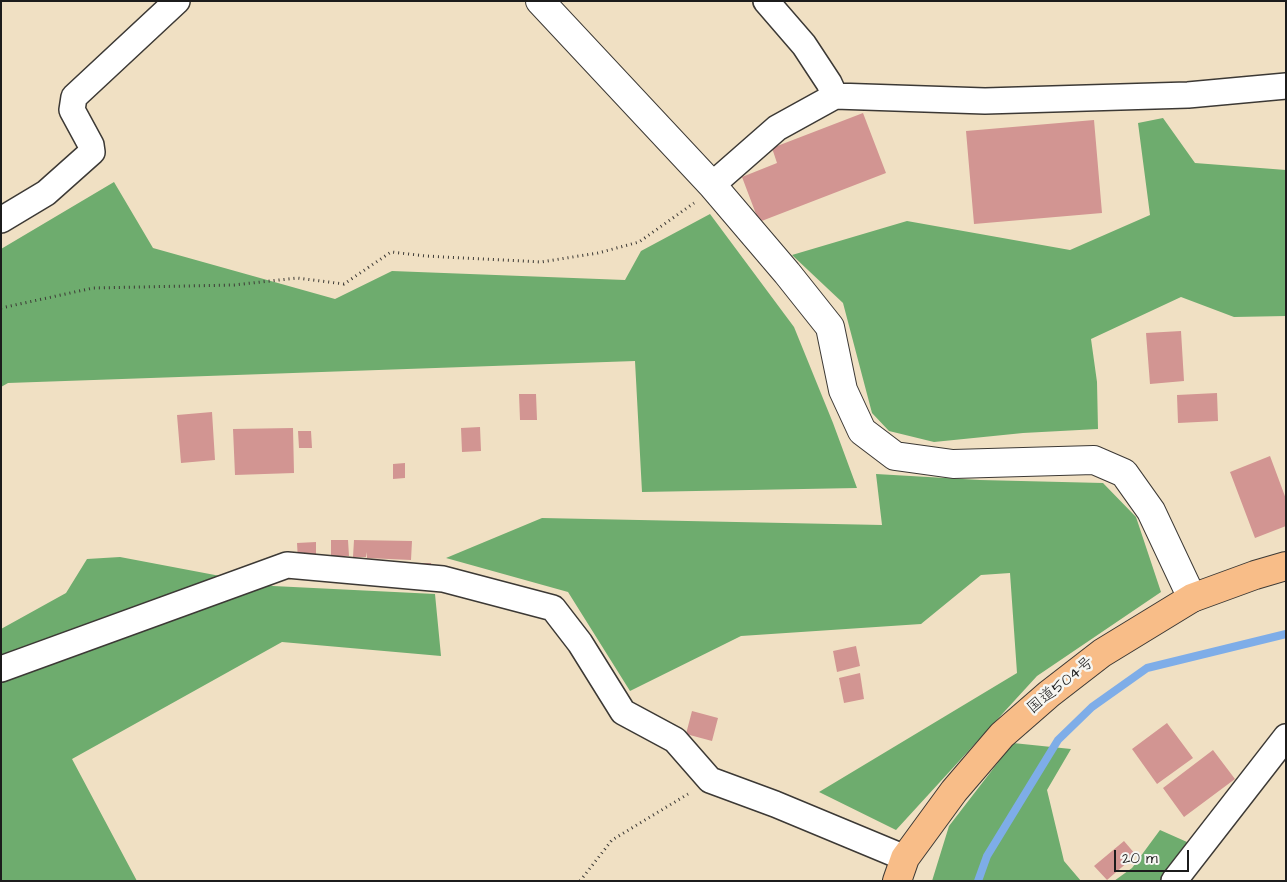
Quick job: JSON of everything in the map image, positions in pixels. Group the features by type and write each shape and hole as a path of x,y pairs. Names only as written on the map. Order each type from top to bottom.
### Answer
{"highway":[{"name":"国道504号","path":"901,870 954,791 1002,735 1049,694 1102,653 1192,598 1286,566"}],"street":[{"path":"1,220 46,193 92,152 91,145 72,110 74,97 178,1"},
{"path":"540,1 712,185 830,327 843,390 862,431 895,456 953,464 1094,460 1124,472 1151,511 1192,598"},
{"path":"766,1 804,45 829,83 835,96"},
{"path":"712,185 777,128 835,96 985,101 1188,95 1286,86"},
{"path":"1,669 287,565 443,579 553,608 580,643 623,712 675,740 710,780 775,804 901,870"},
{"path":"1174,881 1286,737"}],"path":[{"path":"1,308 93,288 234,285 297,278 344,284 391,252 426,256 541,262 598,253 639,242 690,207 712,185"},
{"path":"580,881 612,840 710,780"}],"green space":[{"path":"1163,118 1195,163 1286,170 1286,316 1234,317 1181,297 1091,339 1097,382 1098,429 1023,433 934,442 889,431 872,413 843,303 792,255 907,221 1070,250 1150,215 1138,123"},
{"path":"114,182 153,248 335,299 392,271 625,280 641,251 710,214 794,327 857,488 642,492 635,361 8,383 1,387 1,249"},
{"path":"876,474 980,480 1103,483 1136,517 1161,592 1037,676 896,830 819,792 1017,673 1010,573 981,575 921,624 741,636 630,691 568,592 446,558 542,518 882,525"},
{"path":"120,557 273,586 435,594 441,656 282,642 72,759 137,881 1,881 1,629 66,593 87,559"},
{"path":"1013,743 1071,749 1047,790 1064,861 1081,881 932,881 949,826"},
{"path":"1160,830 1187,842 1176,870 1165,881 1114,881 1132,868"}],"building":[{"path":"863,113 886,173 759,222 742,177 777,163 772,148"},
{"path":"1094,120 1102,213 974,224 966,131"},
{"path":"1181,331 1184,381 1150,384 1146,333"},
{"path":"1217,393 1218,421 1178,423 1177,395"},
{"path":"519,394 536,394 537,420 520,420"},
{"path":"212,412 215,460 181,463 177,415"},
{"path":"480,427 481,451 462,452 461,428"},
{"path":"293,428 294,473 235,475 233,429"},
{"path":"298,431 311,431 312,448 299,448"},
{"path":"1270,456 1286,499 1286,526 1255,538 1230,472"},
{"path":"405,463 405,478 393,479 393,464"},
{"path":"331,540 348,540 349,556 331,556"},
{"path":"354,540 412,541 411,560 367,558 367,552 366,557 353,557"},
{"path":"316,542 316,561 298,561 297,543"},
{"path":"416,563 431,563 431,569 416,570"},
{"path":"856,646 860,666 837,672 833,651"},
{"path":"860,673 864,699 844,703 839,678"},
{"path":"692,711 718,718 712,741 686,734"},
{"path":"1167,723 1193,758 1157,784 1132,749"},
{"path":"1213,750 1235,779 1184,817 1163,788"},
{"path":"1124,841 1136,855 1107,880 1094,866"}],"waterway":[{"path":"978,881 987,856 1058,740 1092,707 1147,668 1286,634"}]}
